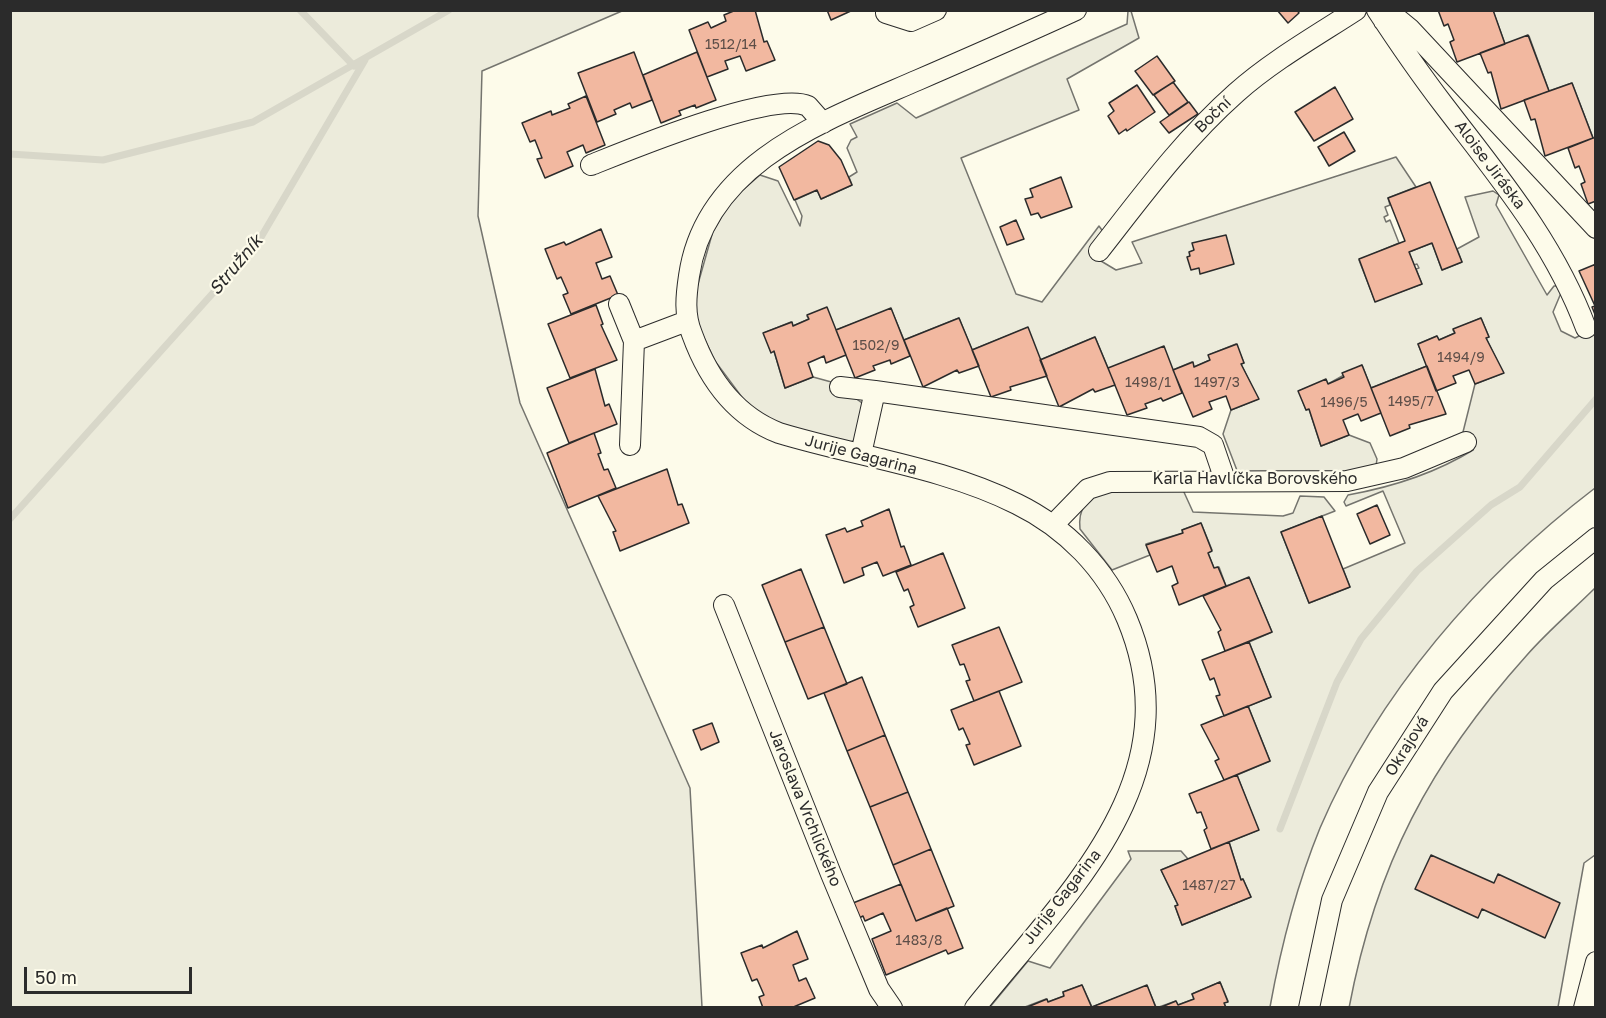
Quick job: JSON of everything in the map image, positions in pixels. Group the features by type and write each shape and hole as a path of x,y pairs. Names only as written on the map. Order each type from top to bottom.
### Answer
{"street":[{"path":"886,13 911,21 936,10"},
{"name":"Jurije Gagarina","path":"975,1008 1071,888 1105,841 1127,798 1140,760 1147,715 1146,682 1140,654 1123,608 1099,570 1053,525 991,492 779,433 747,416 728,398 707,368 687,321 686,307 692,256 715,206 756,164 823,123 1076,10"},
{"name":"Boční","path":"1099,251 1163,169 1238,92 1292,52 1356,10"},
{"path":"1380,16 1399,20 1410,29 1596,228"},
{"name":"Aloise Jiráska","path":"1380,16 1443,105 1519,201 1565,275 1586,328"},
{"path":"591,165 710,120 788,102 808,106 823,123"},
{"path":"619,304 634,341 630,445"},
{"path":"634,341 687,321"},
{"path":"840,387 1199,437 1214,445 1225,480"},
{"path":"861,454 874,392"},
{"name":"Karla Havlíčka Borovského","path":"1053,525 1088,489 1110,482 1225,480 1309,482 1364,479 1404,468 1466,442"},
{"name":"Okrajová","path":"1309,1008 1332,900 1378,792 1443,691 1544,580 1596,538"},
{"name":"Jaroslava Vrchlického","path":"724,605 831,874 879,989 892,1008"},
{"path":"1584,1008 1596,962"}],"shaded area":[{"path":"10,11 622,11 482,71 478,216 520,403 690,788 702,1007 11,1007"},
{"path":"1128,11 1131,11 1139,38 1067,79 1079,110 961,158 1016,294 1042,302 1099,226 1104,233 1101,261 1116,270 1142,263 1132,242 1396,157 1416,187 1388,198 1390,205 1385,207 1388,215 1384,217 1386,222 1390,220 1399,243 1359,260 1375,301 1422,284 1416,269 1419,268 1417,264 1414,265 1409,252 1432,243 1442,270 1462,262 1457,249 1479,237 1465,197 1493,191 1499,195 1496,205 1547,295 1554,286 1557,286 1561,293 1553,312 1561,331 1575,338 1595,328 1595,488 1512,559 1473,599 1436,640 1402,684 1371,730 1344,778 1311,850 1290,917 1270,1007 1226,1007 1224,1003 1228,1001 1220,982 1192,994 1194,999 1178,1005 1176,1001 1156,1007 1147,986 1092,1007 1082,985 1063,992 1064,996 1048,1002 1046,999 1025,1007 990,1007 1028,961 1050,968 1131,859 1128,851 1181,851 1188,859 1161,870 1178,905 1175,906 1182,925 1251,897 1243,879 1241,880 1229,842 1258,830 1237,775 1270,761 1248,706 1271,697 1249,642 1272,632 1249,578 1226,586 1219,567 1214,568 1208,553 1212,550 1201,523 1182,530 1183,533 1146,544 1150,555 1112,570 1080,529 1081,512 1089,500 1101,493 1116,489 1183,490 1193,512 1283,516 1293,513 1300,496 1324,497 1335,511 1281,532 1309,603 1350,587 1343,569 1405,543 1383,491 1346,506 1344,502 1348,495 1412,478 1443,466 1473,450 1465,435 1462,436 1475,384 1503,373 1486,338 1489,337 1481,318 1453,330 1455,333 1439,340 1437,336 1418,344 1427,366 1371,388 1362,365 1328,384 1326,380 1299,391 1306,410 1309,409 1321,446 1349,435 1370,443 1377,459 1376,466 1342,475 1238,473 1223,434 1231,410 1258,399 1241,364 1244,363 1236,344 1209,355 1210,360 1194,367 1192,362 1173,370 1108,368 1095,337 1040,360 1027,328 972,350 959,318 904,340 891,309 836,330 807,316 809,319 793,326 791,322 764,333 771,352 774,351 785,388 813,377 835,383 862,403 864,407 856,440 848,443 789,428 762,417 747,404 715,361 699,327 695,309 696,291 713,231 731,200 760,175 778,181 800,226 802,216 795,200 817,190 821,199 852,185 849,177 857,172 847,148 851,140 857,137 850,124 897,103 916,118 1127,24"},
{"path":"1493,11 1595,11 1595,138 1593,138 1572,83 1549,91 1529,36 1505,44"},
{"path":"1595,588 1595,855 1584,863 1558,1007 1349,1008 1360,956 1392,862 1435,776 1493,695 1535,646"}],"building":[{"path":"736,10 755,10 764,42 767,41 775,60 746,71 740,56 725,61 728,69 707,77 689,30 708,22 711,28 726,21 724,15"},
{"path":"827,10 853,10 831,20"},
{"path":"1277,10 1297,10 1299,13 1288,23"},
{"path":"1438,10 1493,10 1505,44 1457,62 1450,42 1454,40 1448,24 1444,26"},
{"path":"1528,35 1549,91 1501,109 1491,72 1488,73 1480,53"},
{"path":"634,52 652,100 632,108 630,103 614,110 616,114 597,122 578,73"},
{"path":"697,52 716,100 696,108 695,105 679,111 681,115 661,123 643,75"},
{"path":"1157,56 1175,81 1153,95 1135,71"},
{"path":"1173,82 1188,102 1169,115 1154,95"},
{"path":"1572,83 1593,138 1545,156 1535,119 1531,120 1524,100"},
{"path":"1137,85 1155,112 1119,134 1108,116 1114,111 1109,103"},
{"path":"1335,87 1353,119 1314,141 1295,112"},
{"path":"586,96 605,145 586,153 583,145 567,152 573,166 545,178 537,159 542,158 535,140 530,142 522,123 551,111 552,115 570,108 568,104"},
{"path":"1189,102 1198,114 1169,133 1160,122"},
{"path":"1344,132 1355,151 1329,166 1318,147"},
{"path":"1596,138 1596,201 1588,204 1581,184 1585,182 1579,166 1575,168 1568,148"},
{"path":"818,141 829,145 841,160 852,185 821,199 817,190 794,200 779,167"},
{"path":"1061,177 1072,207 1041,218 1038,213 1031,215 1025,199 1033,197 1030,189"},
{"path":"1430,182 1462,262 1442,270 1432,243 1409,252 1422,284 1375,302 1359,259 1405,241 1388,198"},
{"path":"1016,220 1024,239 1007,245 1000,227"},
{"path":"601,229 612,257 596,263 602,279 610,276 618,295 571,314 563,295 568,293 561,277 557,279 545,249 564,242 566,245"},
{"path":"1226,235 1234,264 1200,274 1199,268 1191,270 1187,257 1190,256 1189,252 1194,250 1192,243"},
{"path":"1596,264 1596,317 1592,307 1595,306 1579,271"},
{"path":"596,305 603,324 601,325 617,360 570,378 548,324"},
{"path":"827,307 846,355 826,363 824,356 808,363 813,377 785,388 774,351 771,353 763,333 792,322 793,326 809,319 807,315"},
{"path":"891,308 910,356 891,364 890,360 873,366 875,370 855,378 836,330"},
{"path":"959,318 979,366 959,373 957,370 923,387 904,340"},
{"path":"1481,318 1489,337 1486,338 1504,373 1475,384 1469,370 1453,376 1456,383 1436,391 1418,344 1437,336 1439,340 1455,333 1453,329"},
{"path":"1028,327 1047,376 1010,387 1011,390 991,397 972,350"},
{"path":"1095,337 1115,385 1095,392 1093,389 1059,407 1040,360"},
{"path":"1237,344 1244,363 1241,364 1259,399 1231,410 1226,396 1209,402 1212,409 1193,417 1173,370 1193,362 1194,367 1210,360 1208,355"},
{"path":"1164,346 1182,393 1163,401 1161,398 1145,404 1147,408 1127,415 1108,368"},
{"path":"1362,365 1381,413 1361,421 1358,414 1343,420 1349,435 1321,446 1309,409 1306,410 1298,391 1326,379 1328,384 1344,377 1342,373"},
{"path":"1427,366 1446,414 1409,425 1410,428 1390,436 1371,388"},
{"path":"595,369 605,406 609,404 617,424 569,443 547,388"},
{"path":"594,433 604,470 608,469 616,488 568,508 547,453"},
{"path":"667,469 678,505 682,504 689,523 620,551 613,532 616,531 598,496"},
{"path":"1377,505 1390,535 1370,544 1357,514"},
{"path":"889,509 901,547 904,546 911,565 883,576 877,562 862,568 864,575 844,583 826,535 845,528 847,532 863,526 861,521"},
{"path":"1322,516 1350,587 1309,603 1281,532"},
{"path":"1201,523 1212,551 1208,553 1214,568 1218,567 1226,586 1179,605 1172,586 1178,583 1172,566 1157,572 1146,545 1183,533 1182,530"},
{"path":"943,553 965,608 918,627 910,607 914,605 908,589 904,591 896,572"},
{"path":"801,569 824,627 785,642 762,585"},
{"path":"1249,577 1272,632 1225,651 1218,632 1221,630 1203,596"},
{"path":"824,627 847,684 808,699 785,642"},
{"path":"999,627 1022,682 974,701 966,681 970,680 964,664 960,665 952,645"},
{"path":"1249,642 1271,697 1224,716 1216,696 1220,695 1214,678 1210,680 1202,660"},
{"path":"862,677 885,735 847,751 824,693"},
{"path":"999,691 1021,746 974,765 966,745 970,744 963,728 959,730 951,710"},
{"path":"1248,706 1270,761 1224,780 1215,761 1219,759 1201,725"},
{"path":"712,723 719,742 701,750 693,730"},
{"path":"885,735 908,792 870,807 847,751"},
{"path":"1237,775 1259,830 1211,849 1204,830 1207,828 1201,812 1197,813 1189,794"},
{"path":"908,792 931,849 893,865 870,807"},
{"path":"1229,842 1241,880 1243,879 1251,897 1182,925 1175,906 1178,905 1161,870"},
{"path":"931,849 954,906 916,921 893,865"},
{"path":"1431,855 1494,883 1498,874 1560,903 1545,938 1482,909 1478,918 1415,889"},
{"path":"901,884 916,921 947,908 963,948 948,954 946,950 886,975 872,939 891,931 883,913 865,921 863,916 859,918 853,903"},
{"path":"797,931 808,959 793,965 799,981 806,978 815,998 791,1008 763,1008 759,997 764,995 757,979 752,981 741,953 762,945 763,948"},
{"path":"1220,982 1228,1002 1224,1003 1226,1008 1159,1008 1176,1001 1178,1005 1194,999 1192,994"},
{"path":"1082,985 1092,1008 1025,1008 1047,999 1048,1002 1064,996 1063,992"},
{"path":"1147,985 1156,1008 1092,1007"}],"waterway":[{"path":"300,10 354,66"},
{"path":"10,154 103,160 253,122 449,10"},
{"name":"Stružník","path":"10,519 257,244 365,60"},
{"path":"1280,829 1337,682 1361,639 1417,571 1491,505 1520,487 1596,399"}]}
